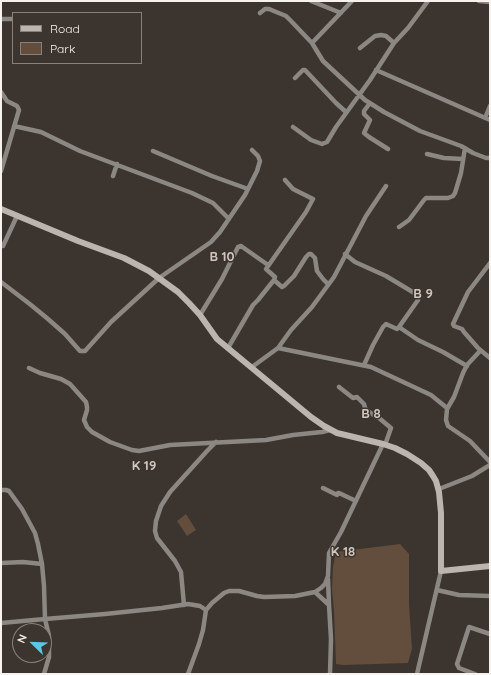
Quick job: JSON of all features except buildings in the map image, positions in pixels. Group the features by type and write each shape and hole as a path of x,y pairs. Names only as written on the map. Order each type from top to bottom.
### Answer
{"street":[{"path":"311,1 341,13"},
{"path":"312,44 352,1"},
{"path":"293,127 311,140 320,144 327,142 394,43 408,28 428,1"},
{"path":"479,1 490,2"},
{"path":"260,13 265,9 270,8 286,16 312,44 323,60 370,103 420,131 465,148 473,153 490,158"},
{"path":"1,20 12,19"},
{"path":"360,48 376,36 381,35 386,36 394,43"},
{"path":"295,78 303,70 305,70 346,112"},
{"path":"376,70 490,120"},
{"path":"1,92 7,101 17,106 19,109 3,158 1,171"},
{"path":"370,103 364,112 370,120 364,133 388,149"},
{"path":"485,118 490,106"},
{"path":"14,126 41,132 80,151 192,193 210,201 229,219"},
{"path":"399,227 409,220 426,198 448,198 453,196 459,180 465,148"},
{"path":"1,282 65,334 80,351 84,351 111,322 158,278 211,242 220,232 248,189 260,162 258,156 252,150"},
{"path":"153,151 212,176 248,189"},
{"path":"427,154 463,160"},
{"path":"112,176 117,164"},
{"path":"285,180 293,189 312,198 306,212 277,254 268,264 266,269 275,277 274,280 282,287 295,274 306,256 310,254 315,258 317,271 328,284"},
{"path":"252,367 278,348 291,330 310,310 334,276 369,211 386,186"},
{"path":"1,210 124,258 149,271 178,292 200,315 217,339 330,430 384,444 407,454 425,466 433,476 439,489 441,513 441,572 418,674"},
{"path":"3,246 17,216"},
{"path":"200,315 222,279 238,247 241,246 268,264"},
{"path":"346,254 355,262 386,276 416,294 418,300 400,328"},
{"path":"490,263 468,292 453,324 464,332 480,351 490,358"},
{"path":"228,348 253,305 274,280"},
{"path":"364,365 368,354 384,325 386,324 396,329 400,328 418,340 448,354 466,366"},
{"path":"278,348 364,365 425,392 448,408"},
{"path":"439,489 472,476 490,463 470,441 448,426 446,420 446,412 454,397 466,366 480,351"},
{"path":"29,368 40,374 61,379 70,384 86,402 87,410 84,420 87,427 92,432 123,448 132,450 139,451 170,445 266,440 330,430"},
{"path":"330,674 331,639 328,605 329,552 341,532 384,444 390,428 379,418 369,412 357,397 353,398 338,387"},
{"path":"184,605 181,572 175,561 157,538 155,531 156,521 161,506 170,492 216,442"},
{"path":"323,488 337,495 339,493 356,501"},
{"path":"1,490 6,490 9,492 22,509 35,533 38,544 42,564 45,619 50,636 49,657 44,674"},
{"path":"1,563 23,562 42,564"},
{"path":"441,572 490,566"},
{"path":"188,674 201,637 205,622 206,610 224,593 229,591 239,591 264,597 295,596 316,592 325,584 328,576"},
{"path":"437,590 459,595 490,596"},
{"path":"316,592 328,605"},
{"path":"1,623 195,604 206,610"},
{"path":"475,674 459,668 458,664 469,627 490,634"}],"green space":[{"path":"186,514 196,530 187,536 177,521"},
{"path":"400,544 409,554 409,604 412,649 408,663 336,664 332,589 333,567 336,552"}],"district":[{"name":"B 10","path":"222,257"},
{"name":"B 9","path":"423,294"},
{"name":"B 8","path":"371,414"},
{"name":"K 19","path":"144,466"},
{"name":"K 18","path":"343,552"}]}
